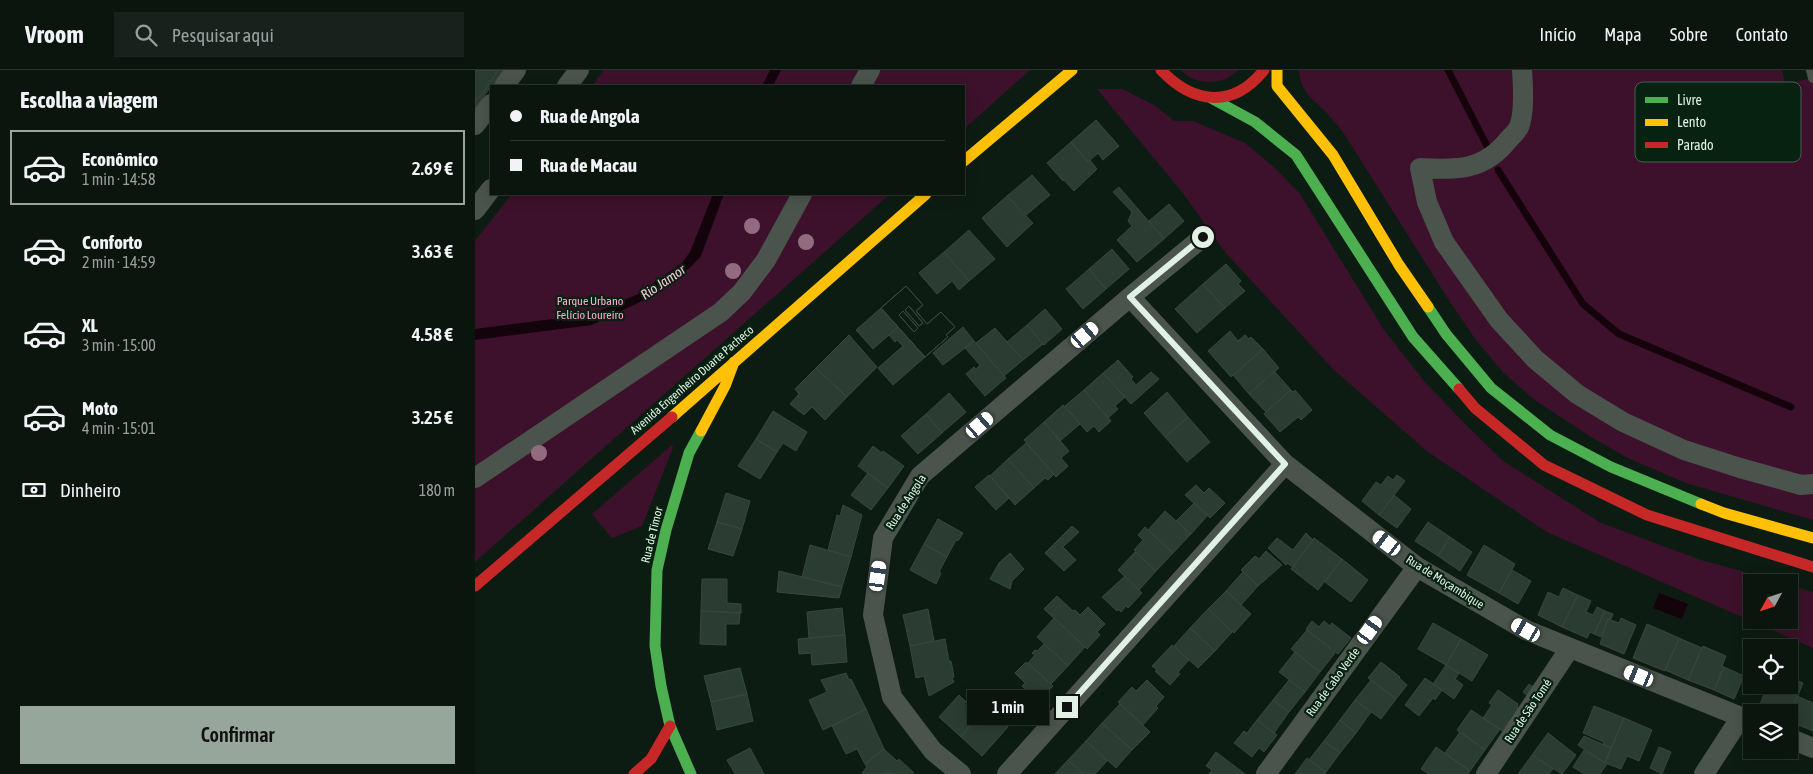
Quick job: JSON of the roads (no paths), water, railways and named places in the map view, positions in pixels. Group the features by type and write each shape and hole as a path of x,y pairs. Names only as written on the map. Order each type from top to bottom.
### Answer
{"main road":[{"path":"965,160 1072,70"},
{"path":"1149,70 1182,90 1196,96 1211,98 1231,95 1250,85 1264,70"},
{"path":"1161,70 1169,81"},
{"path":"1277,70 1277,86 1333,155 1399,265 1446,334 1491,388 1550,435 1611,467 1724,513 1813,538"},
{"path":"1211,98 1255,122 1296,155 1413,337 1475,408 1544,465 1647,515 1813,568"},
{"name":"Avenida Engenheiro Duarte Pacheco","path":"475,586 925,195"},
{"name":"Rua de Timor","path":"691,774 670,726 661,686 655,646 657,570 689,453 725,386 734,362"},
{"path":"634,774 651,759 670,726"}],"street":[{"path":"505,85 516,70"},
{"path":"568,85 579,70"},
{"path":"862,85 870,70"},
{"path":"1522,70 1524,97 1519,127 1499,152 1475,166 1447,170 1420,168 1427,202 1444,242 1499,320 1535,358 1577,394 1623,422 1684,450 1801,485 1813,484"},
{"path":"475,125 490,105"},
{"path":"475,210 490,189"},
{"path":"475,478 721,312 741,292 766,260 801,195"},
{"name":"Rua de Angola","path":"961,774 933,751 892,697 873,615 883,538 920,476 1203,237"},
{"name":"Rua de Moçambique","path":"1130,297 1285,464 1417,567 1526,630 1743,718"},
{"path":"1007,774 1285,464"},
{"name":"Rua de Cabo Verde","path":"1266,774 1417,567"},
{"name":"Rua de São Tomé","path":"1487,774 1570,648"},
{"path":"1704,774 1743,723"},
{"path":"1798,742 1813,748"}],"lane":[{"path":"1811,70 1813,78"}],"water":[{"path":"770,70 781,70 774,85 762,85"},
{"name":"Rio Jamor","path":"713,195 724,195 701,256 691,267 646,299 592,325 475,340 475,329 592,314 638,294 682,263 690,252"},
{"path":"1659,593 1688,604 1682,619 1653,608"}],"waterway":[{"path":"1448,70 1487,146"},
{"path":"1498,170 1583,304 1619,334 1791,407"}],"park label":[{"name":"Parque Urbano Felício Loureiro","path":"590,308"}]}
